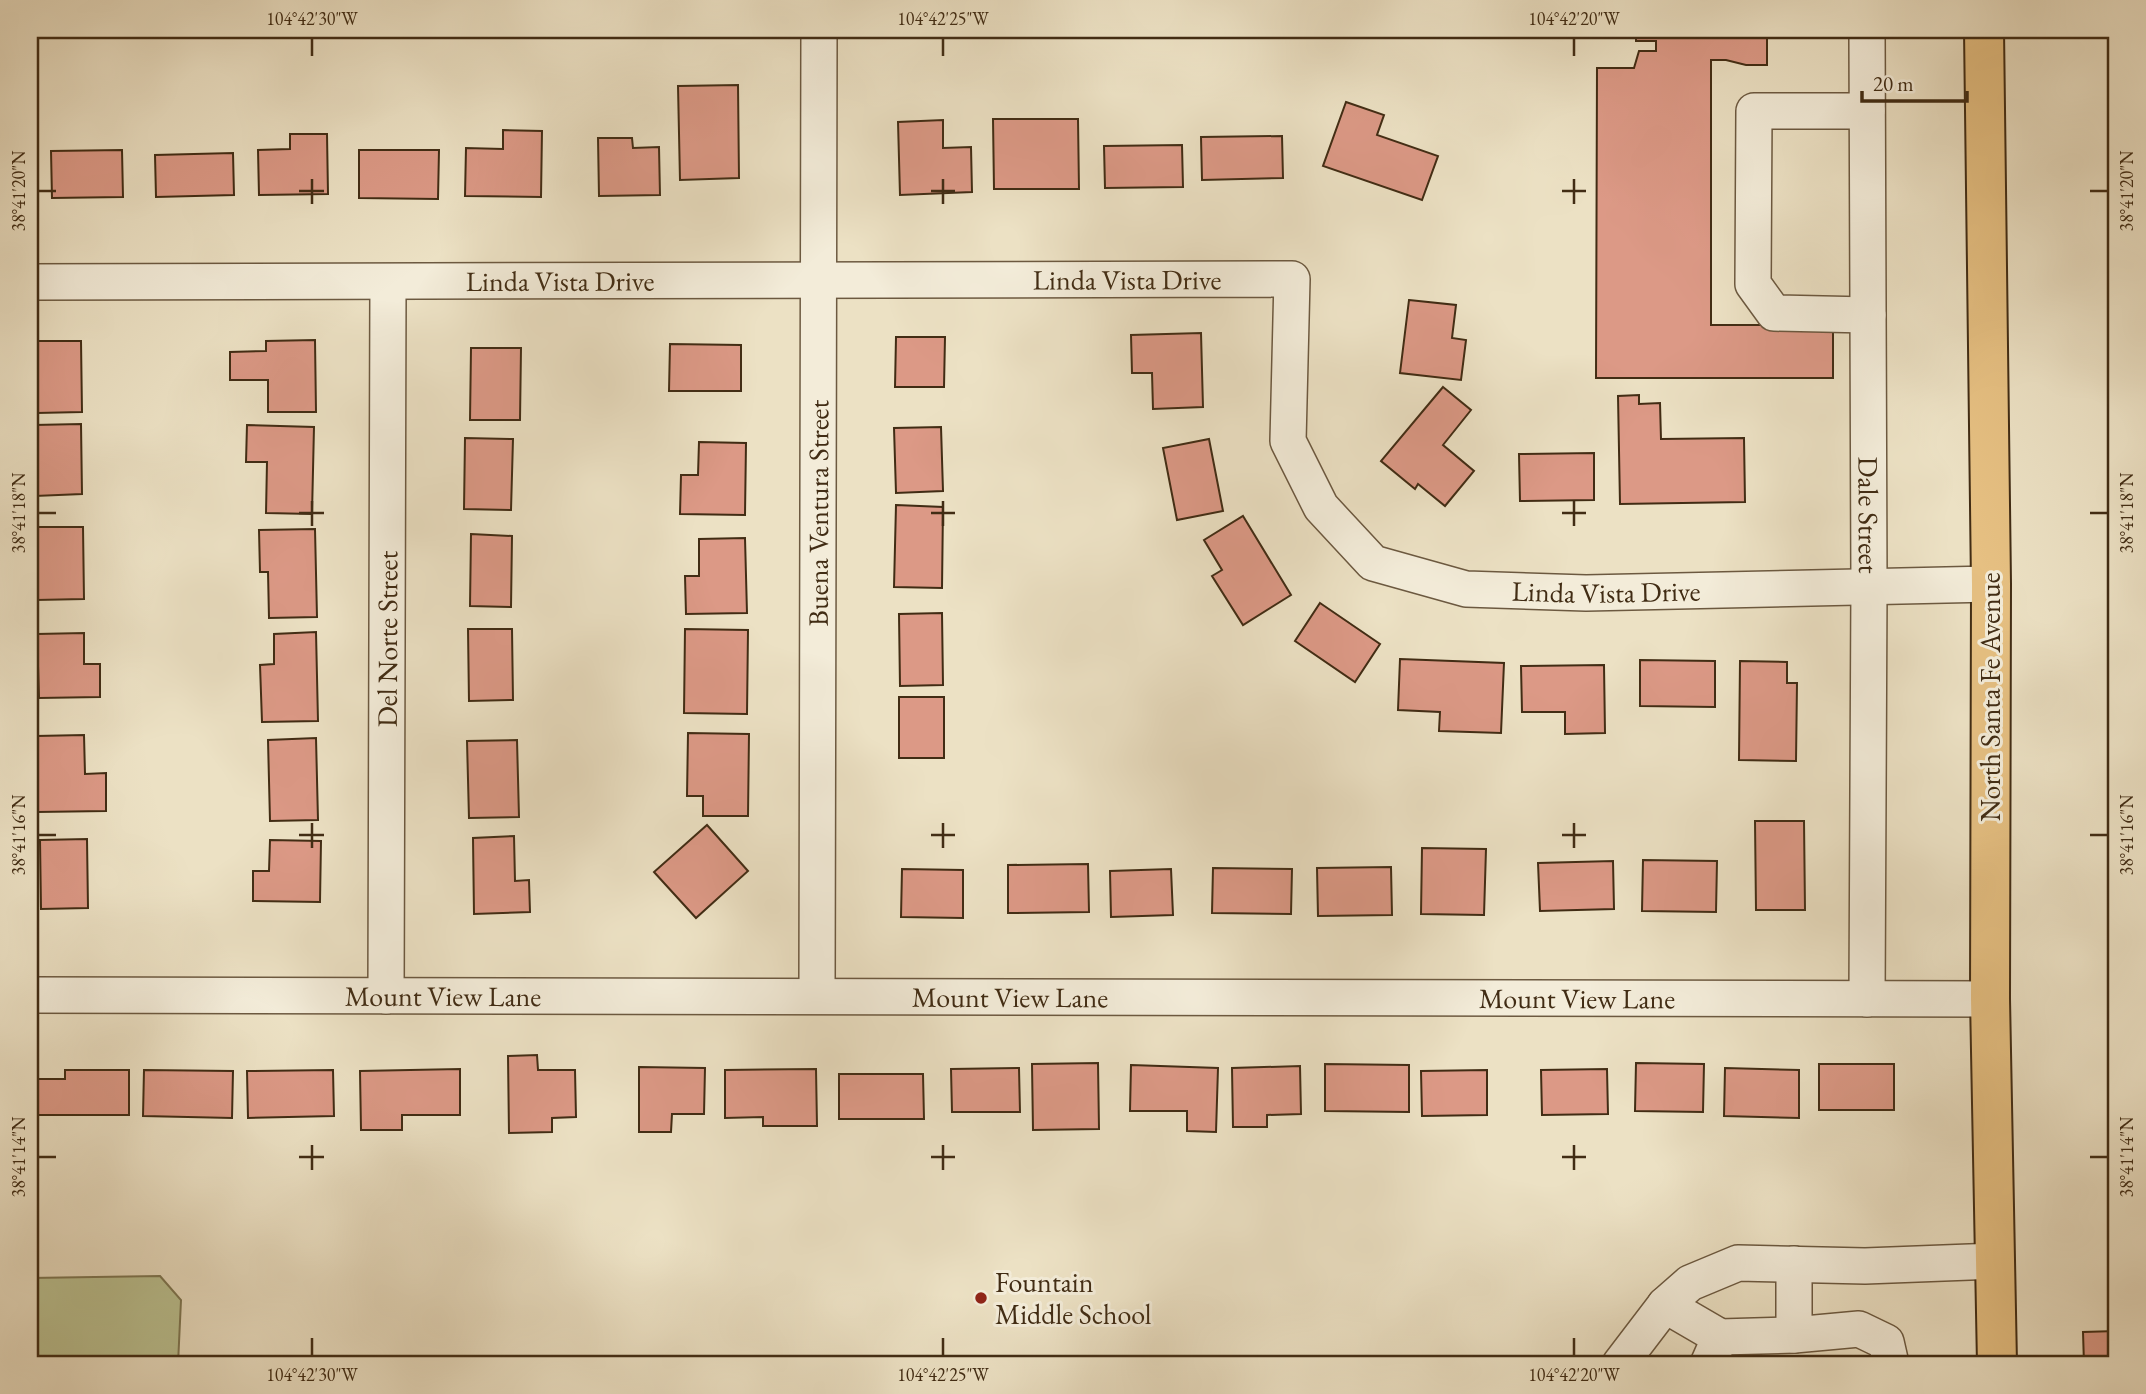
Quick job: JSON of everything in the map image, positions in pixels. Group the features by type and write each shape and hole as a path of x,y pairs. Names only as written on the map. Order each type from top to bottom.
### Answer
{"main road":[{"name":"North Santa Fe Avenue","path":"1984,30 1991,584 1990,999 1997,1364"}],"street":[{"name":"Buena Ventura Street","path":"817,996 819,30"},
{"name":"Dale Street","path":"1867,30 1867,999"},
{"path":"1867,111 1755,111 1753,284 1774,313 1868,315"},
{"name":"Linda Vista Drive","path":"30,282 1292,279 1288,441 1321,507 1373,563 1466,589 1586,593 1991,584"},
{"name":"Del Norte Street","path":"386,996 388,282"},
{"name":"Mount View Lane","path":"30,995 1990,999"},
{"path":"1620,1364 1665,1306 1690,1283 1738,1263 1865,1266 1996,1261"},
{"path":"1794,1264 1794,1335"},
{"path":"1665,1306 1714,1351 1794,1335 1859,1329 1886,1342 1891,1364"}],"green space":[{"path":"160,1276 181,1300 178,1364 30,1364 30,1278"}],"building":[{"path":"1636,30 1767,30 1767,65 1711,60 1711,325 1833,325 1833,378 1596,378 1597,68 1634,68 1639,51 1656,51 1656,41 1636,41"},
{"path":"738,85 739,178 680,180 678,86"},
{"path":"1346,102 1384,115 1377,135 1438,156 1422,200 1323,166"},
{"path":"993,119 1078,119 1079,189 994,189"},
{"path":"943,120 943,148 971,147 972,192 900,195 898,122"},
{"path":"503,130 542,131 541,197 465,196 466,148 503,149"},
{"path":"290,134 327,134 328,194 259,195 258,150 290,149"},
{"path":"1282,136 1283,178 1202,180 1201,137"},
{"path":"598,138 632,138 633,148 659,147 660,195 599,196"},
{"path":"1182,145 1183,187 1105,188 1104,146"},
{"path":"122,150 123,197 52,198 51,151"},
{"path":"359,150 439,150 438,199 359,198"},
{"path":"233,153 234,195 156,197 155,155"},
{"path":"1409,300 1456,305 1452,338 1466,340 1461,380 1400,373"},
{"path":"1201,333 1203,407 1153,409 1152,373 1132,373 1131,335"},
{"path":"896,337 945,337 944,387 895,387"},
{"path":"315,340 316,412 268,412 268,380 230,380 230,352 266,351 266,341"},
{"path":"36,341 81,341 82,412 37,413"},
{"path":"670,344 741,345 741,391 669,391"},
{"path":"471,348 521,348 520,420 470,420"},
{"path":"1443,387 1471,410 1443,445 1474,471 1445,506 1418,484 1415,489 1381,461"},
{"path":"1639,395 1639,404 1660,403 1661,439 1744,438 1745,502 1620,504 1618,396"},
{"path":"81,424 82,494 35,496 34,425"},
{"path":"247,425 314,427 312,514 266,513 267,462 246,462"},
{"path":"941,427 943,491 896,493 894,428"},
{"path":"465,438 513,439 511,510 464,509"},
{"path":"1209,439 1223,511 1177,520 1163,448"},
{"path":"699,442 746,443 745,515 680,514 681,475 698,475"},
{"path":"1594,453 1594,500 1520,501 1519,454"},
{"path":"896,505 943,507 942,588 894,587"},
{"path":"1243,516 1291,595 1243,625 1212,576 1222,570 1204,540"},
{"path":"36,527 83,527 84,599 36,600"},
{"path":"315,529 317,617 269,618 268,572 260,572 259,530"},
{"path":"471,534 512,536 511,607 470,606"},
{"path":"745,538 747,613 686,614 685,576 699,576 699,539"},
{"path":"1320,603 1380,644 1355,682 1295,641"},
{"path":"942,613 943,685 900,686 899,614"},
{"path":"468,629 512,629 513,700 469,701"},
{"path":"685,629 748,630 747,714 684,713"},
{"path":"316,632 318,721 262,722 260,665 274,664 274,634"},
{"path":"84,633 84,664 100,664 100,697 39,698 37,634"},
{"path":"1400,659 1504,663 1501,733 1439,731 1440,712 1398,710"},
{"path":"1640,660 1715,661 1715,707 1640,706"},
{"path":"1740,661 1787,662 1787,683 1797,683 1796,761 1739,760"},
{"path":"1604,665 1605,733 1565,734 1565,712 1522,712 1521,666"},
{"path":"899,697 944,697 944,758 899,758"},
{"path":"688,733 749,734 748,816 703,816 703,796 687,796"},
{"path":"84,735 85,774 106,773 106,811 37,812 36,736"},
{"path":"316,738 318,820 270,821 268,740"},
{"path":"517,740 519,817 469,818 467,741"},
{"path":"1755,821 1804,821 1805,910 1756,910"},
{"path":"707,825 748,871 696,918 654,872"},
{"path":"514,836 515,881 529,880 530,912 474,914 473,838"},
{"path":"87,839 88,908 41,909 40,840"},
{"path":"270,840 321,841 320,902 253,901 253,871 269,871"},
{"path":"1422,848 1486,849 1484,915 1421,914"},
{"path":"1643,860 1717,861 1716,912 1642,911"},
{"path":"1613,861 1614,909 1540,911 1538,863"},
{"path":"1088,864 1089,912 1008,913 1008,865"},
{"path":"1391,867 1392,915 1318,916 1317,868"},
{"path":"1213,868 1292,869 1291,914 1212,913"},
{"path":"902,869 963,870 963,918 901,917"},
{"path":"1171,869 1173,915 1111,917 1110,871"},
{"path":"537,1055 538,1070 575,1070 576,1117 552,1118 552,1132 509,1133 508,1056"},
{"path":"1098,1063 1099,1129 1033,1130 1032,1064"},
{"path":"1636,1063 1704,1064 1703,1112 1635,1111"},
{"path":"1325,1064 1409,1065 1409,1112 1325,1111"},
{"path":"1819,1064 1894,1064 1894,1110 1819,1110"},
{"path":"1131,1065 1218,1068 1216,1132 1187,1131 1187,1111 1130,1111"},
{"path":"1300,1066 1301,1114 1267,1115 1267,1127 1233,1127 1232,1068"},
{"path":"639,1067 705,1068 704,1114 672,1114 671,1132 639,1132"},
{"path":"1019,1068 1020,1112 952,1112 951,1069"},
{"path":"1725,1068 1799,1070 1799,1118 1724,1116"},
{"path":"460,1069 460,1115 402,1115 402,1130 361,1130 360,1071"},
{"path":"816,1069 817,1126 763,1126 763,1117 725,1118 725,1070"},
{"path":"1607,1069 1608,1114 1542,1115 1541,1070"},
{"path":"65,1070 129,1070 129,1115 37,1115 36,1079 65,1079"},
{"path":"144,1070 233,1071 232,1118 143,1116"},
{"path":"333,1070 334,1116 248,1118 247,1071"},
{"path":"1487,1070 1487,1115 1422,1116 1421,1071"},
{"path":"839,1074 923,1074 924,1119 839,1119"},
{"path":"2116,1331 2116,1364 2084,1364 2083,1332"}],"place":[{"name":"Fountain Middle School","path":"981,1298"}]}
